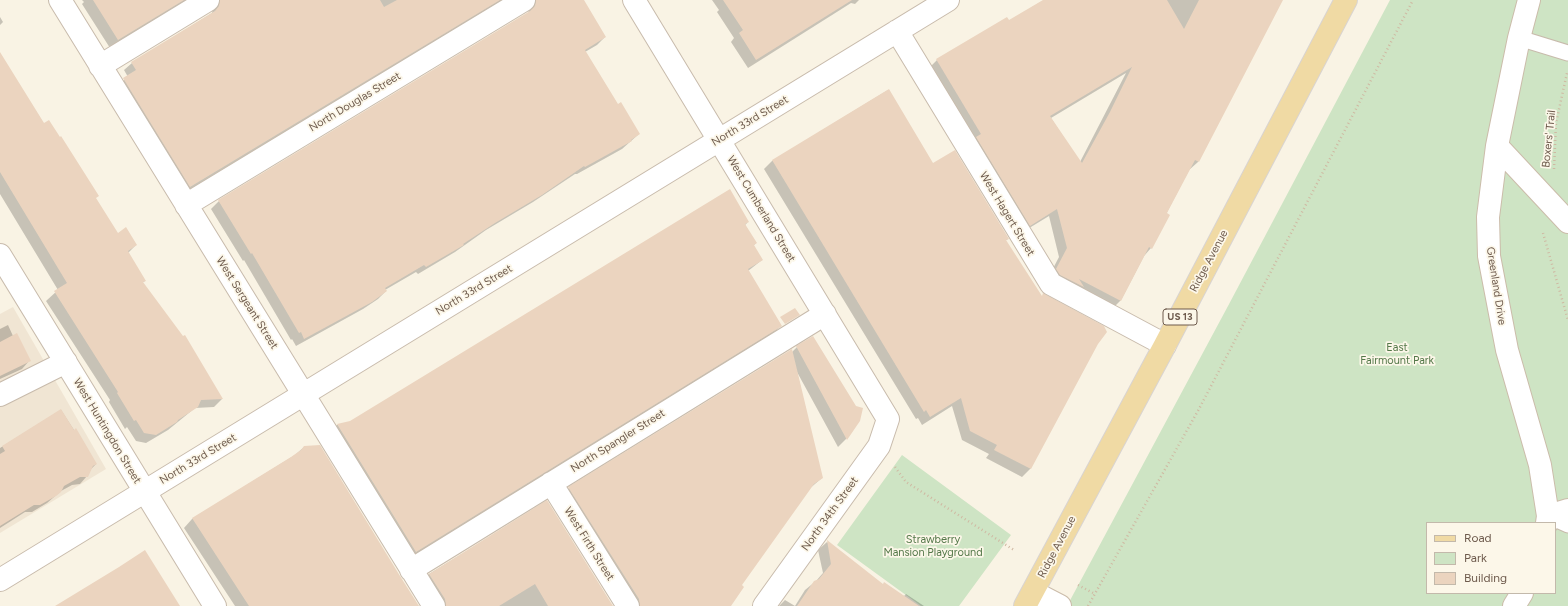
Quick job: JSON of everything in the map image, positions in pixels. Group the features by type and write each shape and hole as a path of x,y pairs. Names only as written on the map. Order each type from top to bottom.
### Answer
{"main road":[{"name":"Ridge Avenue","path":"1029,599 1165,345 1346,0"}],"street":[{"name":"West Sergeant Street","path":"60,0 434,606"},
{"path":"100,66 208,0"},
{"name":"North Douglas Street","path":"186,205 524,0"},
{"name":"West Cumberland Street","path":"634,0 888,419"},
{"name":"North 33rd Street","path":"0,580 948,0"},
{"name":"Greenland Drive","path":"1529,0 1519,38 1497,146 1488,217 1489,256 1507,350 1554,516"},
{"name":"West Hagert Street","path":"897,31 1051,284 1165,345"},
{"path":"1497,146 1568,222"},
{"name":"West Huntingdon Street","path":"0,255 215,606"},
{"name":"North Spangler Street","path":"411,570 551,482 825,314"},
{"path":"0,395 66,362"},
{"name":"North 34th Street","path":"764,606 879,446 888,419"},
{"name":"West Firth Street","path":"551,482 628,606"},
{"path":"1514,606 1521,594"},
{"path":"1029,599 1060,606"}],"lane":[{"path":"1519,38 1568,53"},
{"path":"1554,516 1568,525"}],"path":[{"path":"1088,606 1199,409 1413,0"},
{"name":"Boxers' Trail","path":"1554,170 1556,123 1568,72"},
{"path":"1541,228 1568,320"},
{"path":"879,446 906,482 1014,550"},
{"path":"1078,585 1095,594"}],"shaded area":[{"path":"13,307 106,469 0,533 0,314"}],"green space":[{"name":"East Fairmount Park","path":"1390,0 1568,0 1568,606 1067,606"},
{"name":"Strawberry Mansion Playground","path":"902,455 1011,535 959,606 921,606 837,545"}],"building":[{"path":"93,0 184,0 118,40"},
{"path":"220,0 380,0 384,7 397,0 500,0 190,187 123,78 136,70 131,62 215,11 219,6"},
{"path":"536,0 584,0 606,37 585,50 618,104 621,102 640,134 631,140 632,141 585,167 584,166 542,195 463,244 464,245 426,267 424,265 385,288 387,291 372,302 304,339 218,200 530,11 535,6"},
{"path":"723,0 852,0 756,60 739,33 743,30"},
{"path":"1043,0 1167,0 1184,29 1199,0 1283,0 1199,162 1195,160 1167,213 1170,215 1152,249 1149,247 1121,301 1079,279 1084,287 1060,275 1056,269 1067,248 1057,209 1030,226 976,137 981,134 936,59 1007,17 1009,20","holes":["1132,67 1110,112 1082,163 1050,116"]},
{"path":"0,52 44,123 49,120 60,137 61,136 99,196 96,198 118,233 126,227 137,245 128,251 146,281 143,282 183,336 185,335 223,399 201,400 198,407 156,435 144,433 136,420 134,421 117,393 118,392 54,291 67,283 0,172"},
{"path":"889,89 933,163 955,150 1009,239 1006,240 1042,296 1043,293 1104,326 1107,332 1098,344 1031,469 994,450 997,445 970,431 961,398 930,417 926,410 924,412 772,160"},
{"path":"730,189 749,222 745,224 757,243 754,245 763,260 748,269 782,326 416,552 337,424 350,421"},
{"path":"795,308 800,315 785,324 780,317"},
{"path":"17,333 31,361 0,376 0,342"},
{"path":"813,336 856,406 863,408 860,421 847,440 796,346"},
{"path":"792,349 823,478 814,484 742,585 744,587 731,606 640,606 639,599 568,487"},
{"path":"61,409 74,430 76,428 97,464 93,466 88,477 80,477 64,486 61,492 56,496 40,505 34,505 0,526 0,454 5,451 2,446"},
{"path":"320,445 419,606 249,606 192,518 291,457 304,446"},
{"path":"547,500 613,606 548,606 535,584 499,606 446,606 445,599 429,574"},
{"path":"827,540 883,584 884,582 919,606 797,606 814,581 819,579 831,564"},
{"path":"145,550 180,606 55,606 119,567"}]}
